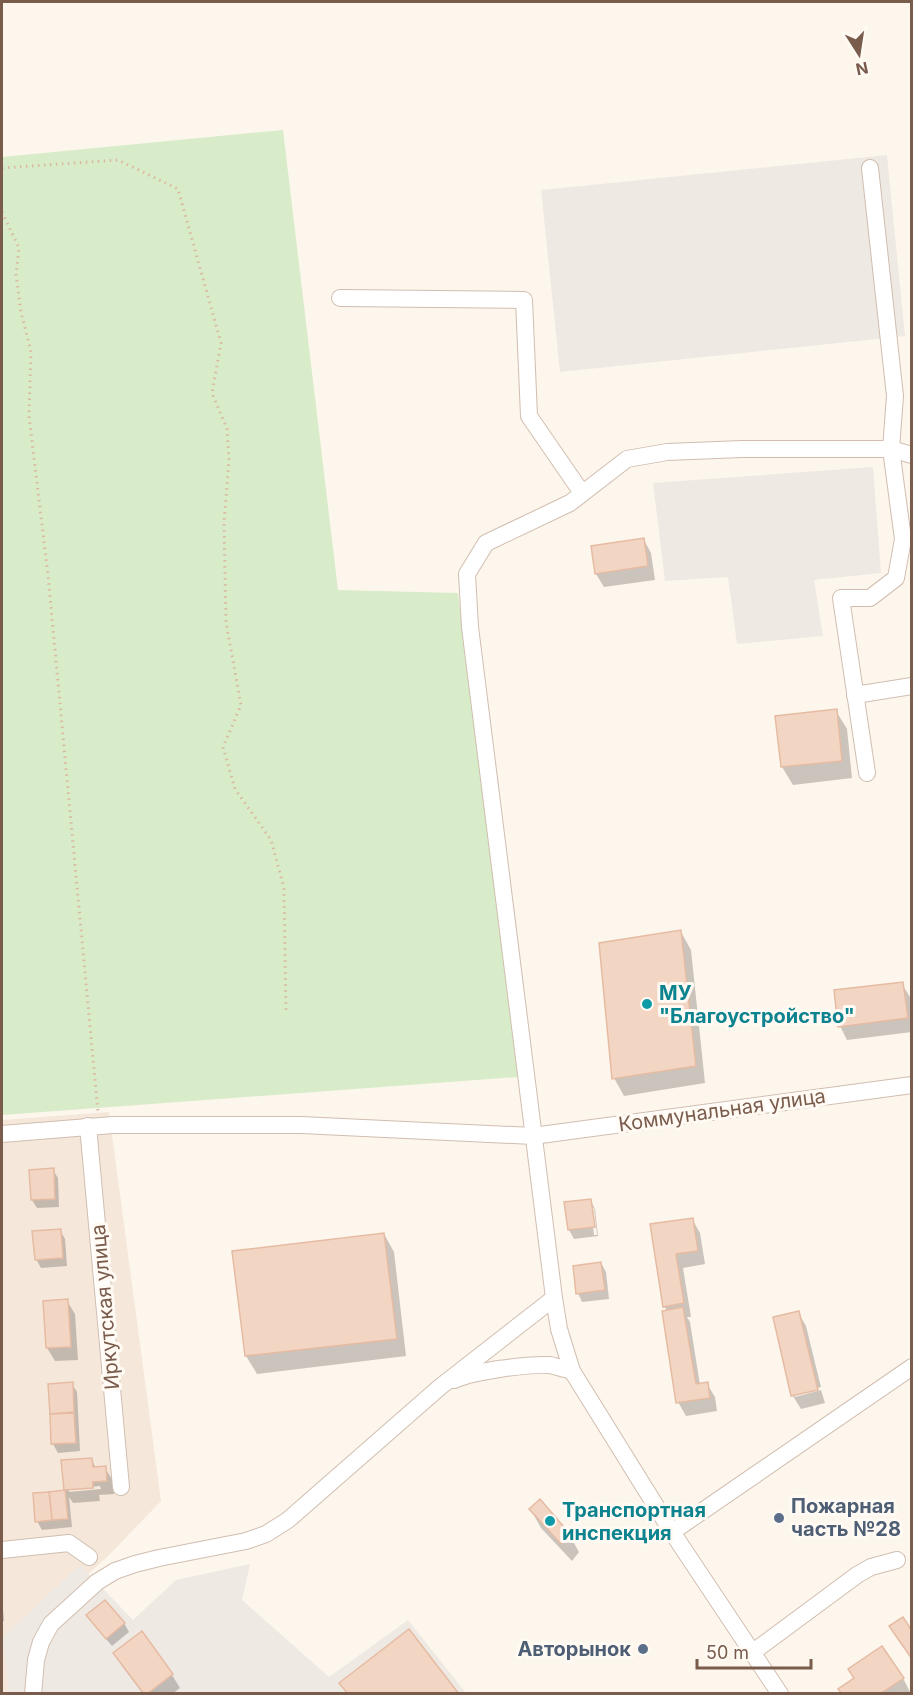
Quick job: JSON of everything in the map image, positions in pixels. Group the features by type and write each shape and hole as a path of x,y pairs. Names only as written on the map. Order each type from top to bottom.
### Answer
{"street":[{"path":"867,773 841,598 870,598 896,578 903,539 891,449 895,396 870,168"},
{"path":"340,298 524,300 529,416 582,493"},
{"path":"780,1694 672,1532 572,1371 559,1329 470,627 467,574 486,543 570,503 627,459 667,452 742,449 891,449 912,455"},
{"path":"855,695 912,686"},
{"name":"Коммунальная улица","path":"2,1134 94,1126 302,1125 533,1136 912,1085"},
{"name":"Иркутская улица","path":"94,1126 121,1488"},
{"path":"33,1694 36,1660 41,1642 51,1624 97,1582 115,1571 135,1564 246,1541 266,1534 288,1520 440,1387 554,1298"},
{"path":"440,1387 473,1374 525,1367 551,1365 572,1371"},
{"path":"672,1532 912,1366"},
{"path":"2,1550 69,1543 89,1557"},
{"path":"753,1652 857,1575 897,1560"}],"path":[{"path":"2,168 118,160 178,189 221,342 212,393 227,429 229,459 224,523 226,622 241,705 223,747 236,789 271,840 284,888 286,1011"},
{"path":"2,212 19,248 16,274 21,312 31,352 29,416 49,587 94,1126"}],"shaded area":[{"path":"887,155 905,336 560,372 541,190"},
{"path":"873,467 881,573 814,580 823,636 737,644 728,577 665,581 653,483"},
{"path":"109,1112 161,1501 109,1555 15,1642 22,1693 2,1694 2,1120"},
{"path":"250,1564 242,1600 329,1677 408,1620 466,1693 9,1693 3,1637 80,1565 133,1620 176,1580"}],"green space":[{"path":"283,130 338,590 458,593 518,1077 2,1115 2,157"}],"building":[{"path":"644,538 648,566 595,574 591,546"},
{"path":"837,709 842,761 781,767 775,716"},
{"name":"МУ \"Благоустройство\"","path":"681,930 696,1066 612,1079 599,943"},
{"path":"903,982 908,1018 838,1027 834,990"},
{"path":"54,1168 55,1199 31,1200 29,1170"},
{"path":"591,1199 595,1227 568,1230 564,1202"},
{"path":"693,1218 698,1251 676,1254 684,1303 663,1307 650,1224"},
{"path":"61,1229 63,1258 35,1260 32,1231"},
{"path":"384,1233 397,1339 245,1356 232,1251"},
{"path":"601,1262 605,1290 576,1294 573,1266"},
{"path":"68,1299 71,1347 46,1348 43,1301"},
{"path":"683,1307 696,1384 708,1382 710,1398 676,1403 662,1311"},
{"path":"799,1311 818,1390 791,1396 773,1317"},
{"path":"73,1382 74,1412 50,1414 48,1384"},
{"path":"74,1413 76,1443 51,1444 50,1414"},
{"path":"92,1458 93,1467 106,1466 107,1481 93,1482 93,1488 64,1490 61,1460"},
{"path":"65,1490 68,1519 52,1520 49,1492"},
{"path":"49,1492 52,1520 35,1522 33,1493"},
{"name":"Транспортная инспекция","path":"540,1499 570,1534 561,1544 529,1509"},
{"path":"105,1600 125,1623 106,1639 86,1615"},
{"path":"903,1617 912,1631 912,1659 889,1626"},
{"path":"409,1629 459,1694 348,1694 339,1683"},
{"path":"142,1631 173,1674 147,1694 144,1694 113,1653"},
{"path":"882,1646 904,1678 880,1694 842,1694 838,1689 854,1678 848,1669"}],"place":[{"name":"МУ \"Благоустройство\"","path":"647,1004"},
{"name":"Пожарная часть №28","path":"779,1518"},
{"name":"Транспортная инспекция","path":"550,1521"},
{"name":"Авторынок","path":"643,1649"}]}
